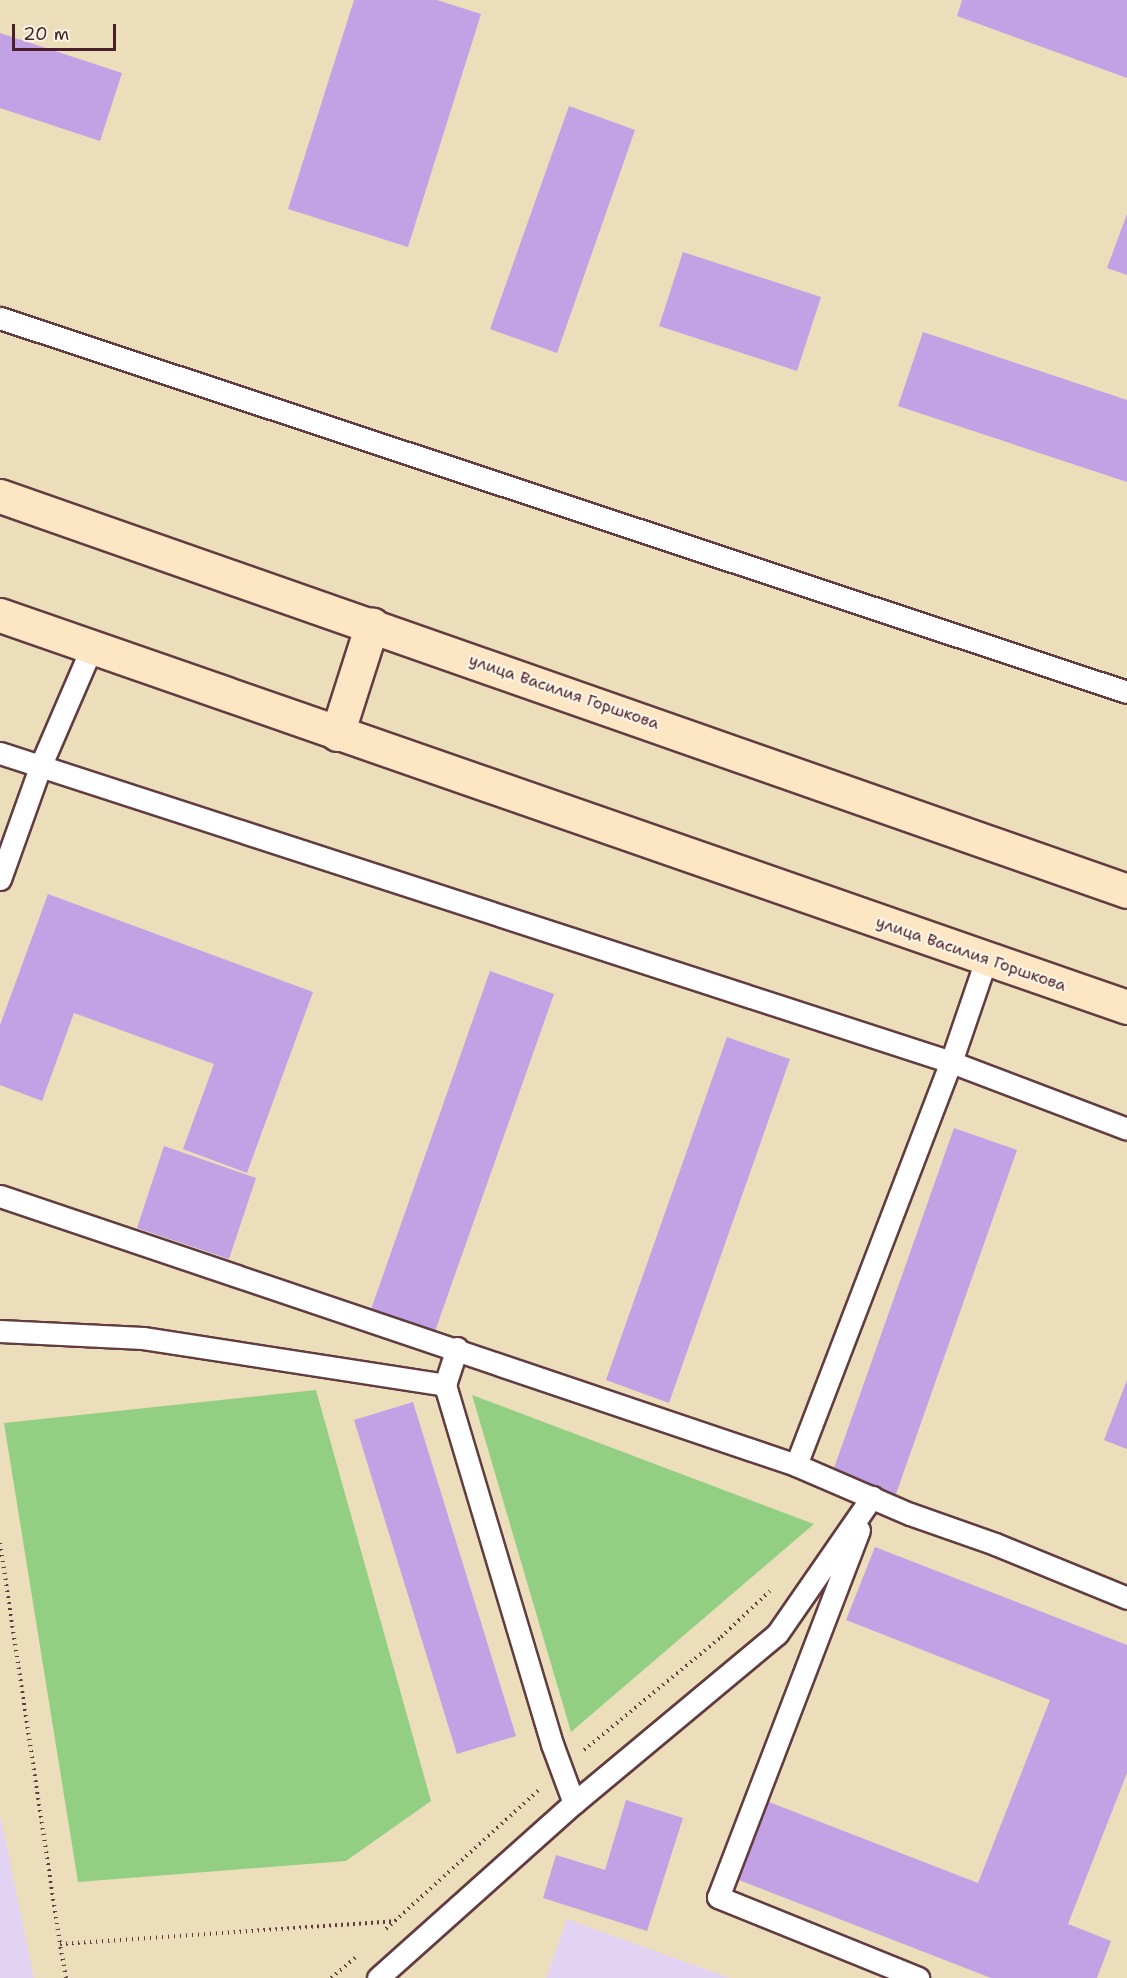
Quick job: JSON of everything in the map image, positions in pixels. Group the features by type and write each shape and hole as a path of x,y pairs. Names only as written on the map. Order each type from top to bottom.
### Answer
{"main road":[{"name":"улица Василия Горшкова","path":"0,495 1127,891"},
{"name":"улица Василия Горшкова","path":"0,615 986,960 1127,1007"},
{"path":"337,734 372,624"}],"lane":[{"path":"0,318 1127,692"},
{"path":"0,879 40,767 92,647"},
{"path":"0,753 951,1062 1127,1129"},
{"path":"796,1465 951,1062 986,960"},
{"path":"0,1196 457,1348 796,1465 1127,1598"},
{"path":"0,1331 143,1338 445,1385"},
{"path":"457,1348 445,1385 574,1803"},
{"path":"378,1978 574,1803 777,1634 872,1497"},
{"path":"872,1497 718,1897 918,1978"}],"path":[{"path":"0,1543 66,1978"},
{"path":"60,1944 395,1921 562,1769 721,1637 771,1590"}],"shaded area":[{"path":"0,1814 34,1978 0,1978"},
{"path":"567,1919 730,1978 546,1978"}],"green space":[{"path":"316,1390 431,1801 346,1861 78,1882 4,1423"},
{"path":"472,1395 814,1524 571,1732"}],"building":[{"path":"354,0 437,0 481,14 408,247 288,209"},
{"path":"962,0 1127,0 1127,78 957,16"},
{"path":"0,33 122,73 100,141 0,108"},
{"path":"569,106 635,130 557,353 490,329"},
{"path":"1127,214 1127,275 1107,268"},
{"path":"683,252 821,297 797,371 659,326"},
{"path":"923,332 1127,400 1127,482 898,406"},
{"path":"48,894 313,992 247,1173 183,1149 214,1064 74,1013 42,1101 0,1085 0,1025"},
{"path":"490,971 554,994 433,1337 369,1315"},
{"path":"727,1037 790,1059 669,1403 606,1380"},
{"path":"954,1128 1017,1150 896,1494 833,1471"},
{"path":"164,1146 256,1178 229,1259 137,1228"},
{"path":"1127,1380 1127,1449 1104,1440"},
{"path":"413,1402 516,1736 457,1754 354,1420"},
{"path":"875,1547 1127,1645 1127,1773 1068,1924 1111,1941 1097,1978 991,1978 739,1880 769,1802 978,1883 1050,1700 846,1620"},
{"path":"626,1800 683,1818 647,1931 543,1898 556,1855 605,1870"}]}
